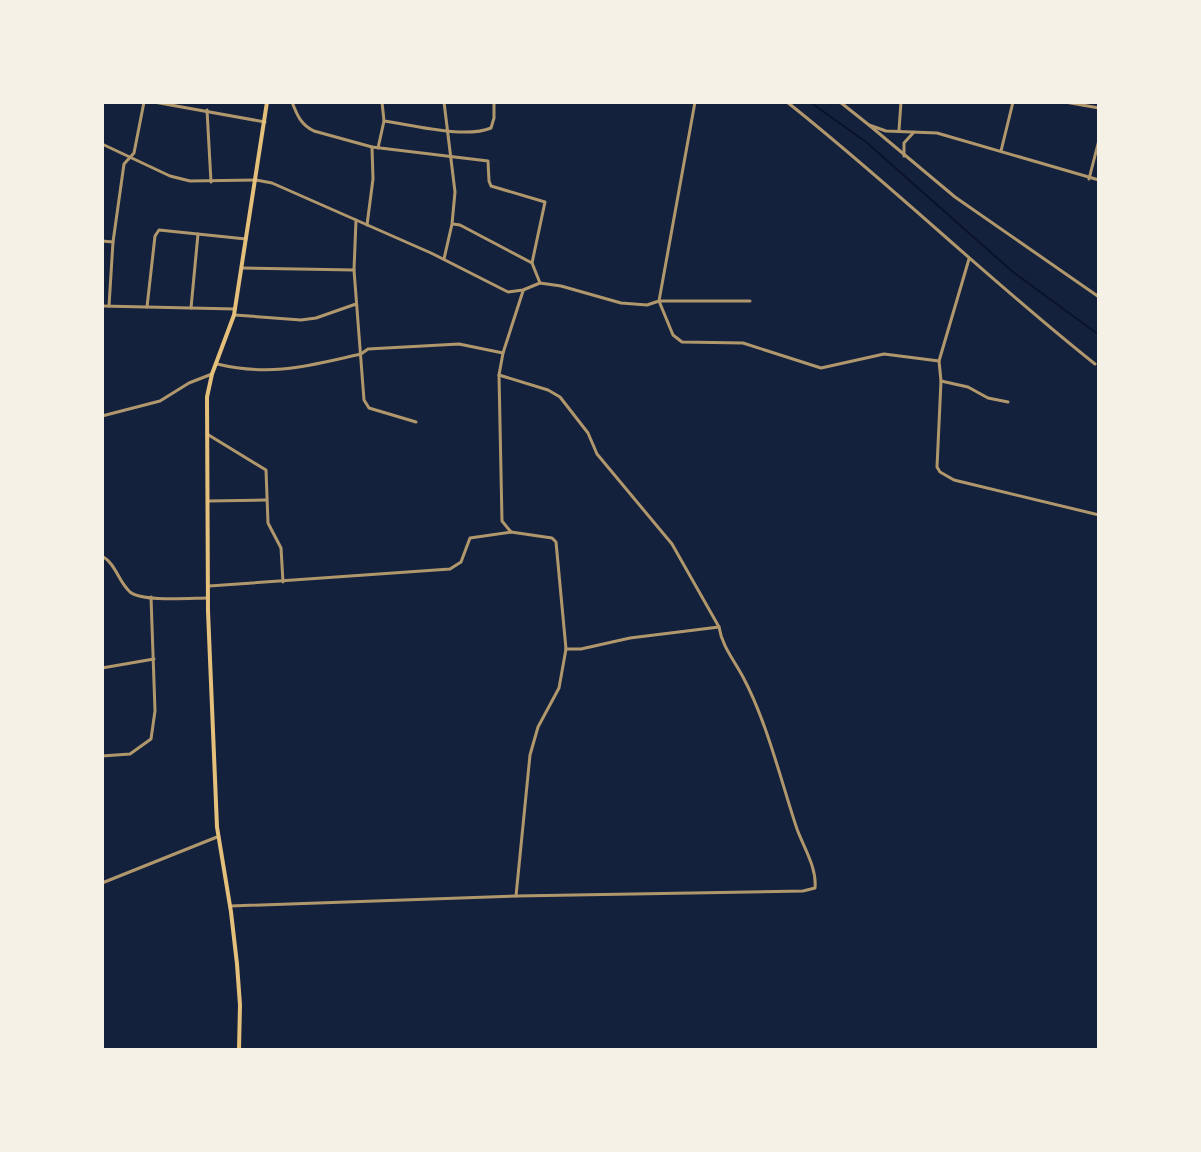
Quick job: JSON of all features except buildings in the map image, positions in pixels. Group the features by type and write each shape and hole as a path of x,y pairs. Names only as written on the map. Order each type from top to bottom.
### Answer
{"main road":[{"path":"239,1050 240,1005 219,837 208,598 207,397 212,374 235,312 267,102"}],"street":[{"path":"109,306 113,242 124,164 134,153 144,102"},
{"path":"154,102 265,122"},
{"path":"292,102 307,128 372,147 488,161 491,186 545,202 532,263 540,283"},
{"path":"378,148 384,121 382,102"},
{"path":"444,102 455,192 444,259"},
{"path":"384,121 447,131 484,131 491,128 494,102"},
{"path":"695,102 659,301 673,335 682,342 743,343 821,368 884,354 939,361"},
{"path":"787,102 904,197 969,259 1095,364"},
{"path":"840,102 955,197 1099,297"},
{"path":"899,131 901,102"},
{"path":"1001,151 1013,102"},
{"path":"1065,102 1099,108"},
{"path":"207,110 211,182"},
{"path":"869,125 899,131 937,133 1099,180"},
{"path":"904,156 906,138 915,131"},
{"path":"1089,179 1099,140"},
{"path":"102,144 170,176 190,181 256,180 272,183 444,259 508,292 540,283 621,303 647,305 659,301 750,301"},
{"path":"367,225 373,179 372,147"},
{"path":"356,220 354,270 364,400 369,408 416,422"},
{"path":"452,224 460,225 532,263"},
{"path":"147,307 155,236 159,230 246,239"},
{"path":"191,308 198,234"},
{"path":"102,241 113,242"},
{"path":"969,259 939,361 937,467 954,480 1099,515"},
{"path":"242,268 354,270"},
{"path":"511,532 502,521 499,375 523,290"},
{"path":"102,306 191,308 301,320 356,304"},
{"path":"217,364 246,371 269,371 361,354 368,349 459,344 503,353"},
{"path":"102,416 160,401 189,383 212,374"},
{"path":"230,906 516,896 803,891 815,888 813,871 782,776 743,677 672,544 597,454 588,433 560,397 548,390 499,375"},
{"path":"941,381 1008,402"},
{"path":"207,434 266,470 268,523 281,548 283,582"},
{"path":"208,501 266,500"},
{"path":"208,586 450,569 461,562 470,538 511,532 552,538 556,542 566,649 559,688 538,727 530,755 516,896"},
{"path":"102,556 110,561 132,593 151,597 208,598"},
{"path":"102,756 130,754 151,739 155,711 151,597"},
{"path":"566,649 719,627"},
{"path":"102,668 154,659"},
{"path":"102,883 219,837"}],"waterway":[{"path":"810,102 866,142 1013,272 1099,335"}]}
